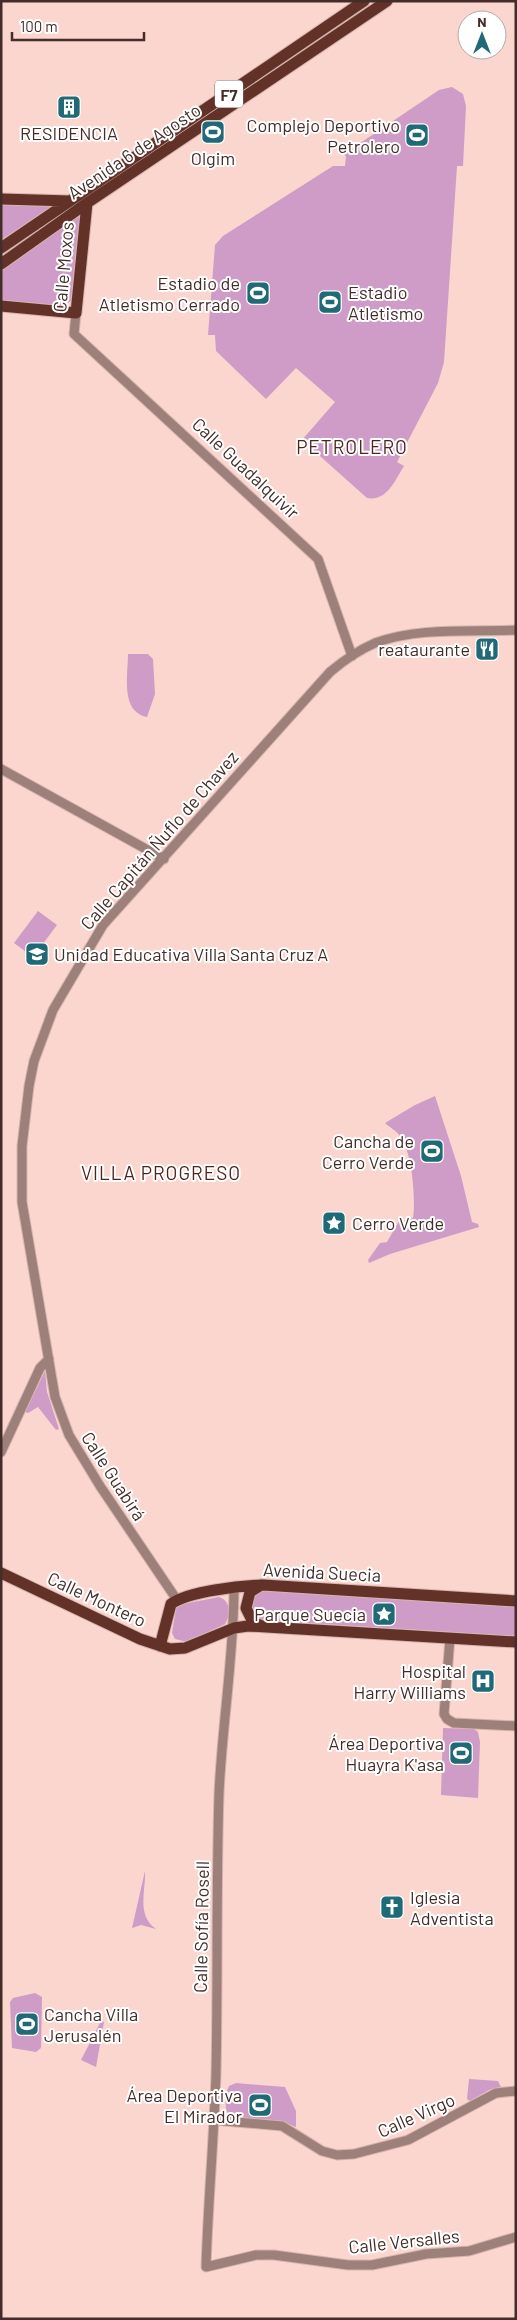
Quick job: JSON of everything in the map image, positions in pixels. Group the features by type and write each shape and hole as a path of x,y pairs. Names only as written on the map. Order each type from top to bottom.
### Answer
{"main road":[{"name":"Avenida 6 de Agosto","path":"1,248 364,1"},
{"name":"Avenida 6 de Agosto","path":"1,264 87,203 387,1"},
{"path":"1,199 70,201"},
{"name":"Calle Moxos","path":"76,313 87,203"},
{"path":"1,306 76,313"},
{"name":"Calle Montero","path":"1,1573 140,1639 160,1646 180,1650 234,1628"},
{"path":"262,1626 253,1622 246,1608 250,1592 263,1585"},
{"name":"Avenida Suecia","path":"177,1600 234,1587 263,1585 516,1601"},
{"path":"160,1646 168,1609 177,1600"},
{"path":"234,1628 262,1626 516,1642"}],"street":[{"name":"Calle Moxos","path":"74,334 76,313"},
{"name":"Calle Guadalquivir","path":"74,334 318,559 352,656"},
{"name":"Calle Capitán Ñuflo de Chavez","path":"49,1359 22,1195 22,1146 34,1061 53,1010 85,953 104,925 330,672 373,644 409,635 516,630"},
{"path":"1,769 164,860"},
{"path":"1,1452 40,1368 49,1359"},
{"name":"Calle Guabirá","path":"49,1359 55,1397 69,1435 100,1486 177,1600"},
{"name":"Calle Sofía Rosell","path":"206,2267 216,2076 220,1765 225,1699 234,1628 234,1587"},
{"path":"450,1638 444,1714 447,1720 454,1723 516,1726"},
{"name":"Calle Virgo","path":"213,2120 282,2126 322,2151 337,2155 354,2154 408,2140 496,2093 516,2092"},
{"name":"Calle Versalles","path":"206,2267 245,2256 265,2255 328,2263 372,2265 426,2254 469,2251 516,2237"}],"shaded area":[{"name":"Estadio Atletismo","path":"452,87 463,94 466,106 463,166 457,166 444,362 438,383 397,462 404,466 390,489 380,497 367,498 302,440 335,402 296,368 266,399 216,351 215,335 208,335 215,245 223,236 333,166 345,166 346,157 344,154 439,90"},
{"path":"1,204 53,206 1,240"},
{"path":"81,212 71,301 62,306 1,301 1,267 4,269"},
{"path":"128,654 148,654 153,659 155,694 147,717 138,714 129,700 127,692"},
{"path":"38,911 57,925 33,957 14,943"},
{"path":"435,1096 461,1176 472,1222 478,1224 479,1227 390,1254 369,1263 368,1260 380,1243 387,1242 399,1221 413,1218 414,1210 408,1152 399,1134 385,1123 415,1105"},
{"path":"45,1371 47,1392 59,1429 56,1430 38,1407 28,1413 25,1412"},
{"name":"Parque Suecia","path":"259,1591 516,1606 516,1636 260,1620 251,1612 252,1598"},
{"name":"Parque Suecia","path":"219,1597 226,1601 229,1608 225,1624 187,1642 175,1639 172,1633 176,1608 183,1604"},
{"name":"Área Deportiva Huayra K'asa","path":"443,1728 474,1729 478,1732 480,1742 478,1798 441,1795"},
{"path":"145,1871 144,1910 146,1917 156,1929 141,1925 132,1928"},
{"path":"35,1993 42,1997 41,2048 36,2052 12,2048 10,2002 13,1998"},
{"path":"101,2021 104,2022 96,2067 81,2060"},
{"path":"469,2079 498,2081 501,2087 489,2090 470,2101 467,2099"},
{"name":"Área Deportiva El Mirador","path":"236,2083 285,2087 296,2111 296,2127 283,2122 229,2116 226,2106 227,2093 229,2086"}],"place":[{"name":"RESIDENCIA","path":"69,107"},
{"name":"Olgim","path":"213,132"},
{"name":"Complejo Deportivo Petrolero","path":"417,135"},
{"name":"Estadio de Atletismo Cerrado","path":"258,293"},
{"name":"Estadio Atletismo","path":"330,302"},
{"name":"reataurante","path":"487,649"},
{"name":"Unidad Educativa Villa Santa Cruz A","path":"37,954"},
{"name":"Cancha de Cerro Verde","path":"432,1151"},
{"name":"Cerro Verde","path":"334,1223"},
{"name":"Parque Suecia","path":"384,1614"},
{"name":"Hospital Harry Williams","path":"483,1681"},
{"name":"Área Deportiva Huayra K'asa","path":"461,1753"},
{"name":"Iglesia Adventista","path":"392,1907"},
{"name":"Cancha Villa Jerusalén","path":"27,2024"},
{"name":"Área Deportiva El Mirador","path":"260,2105"}],"district":[{"name":"PETROLERO","path":"352,446"},
{"name":"VILLA PROGRESO","path":"161,1172"}]}
